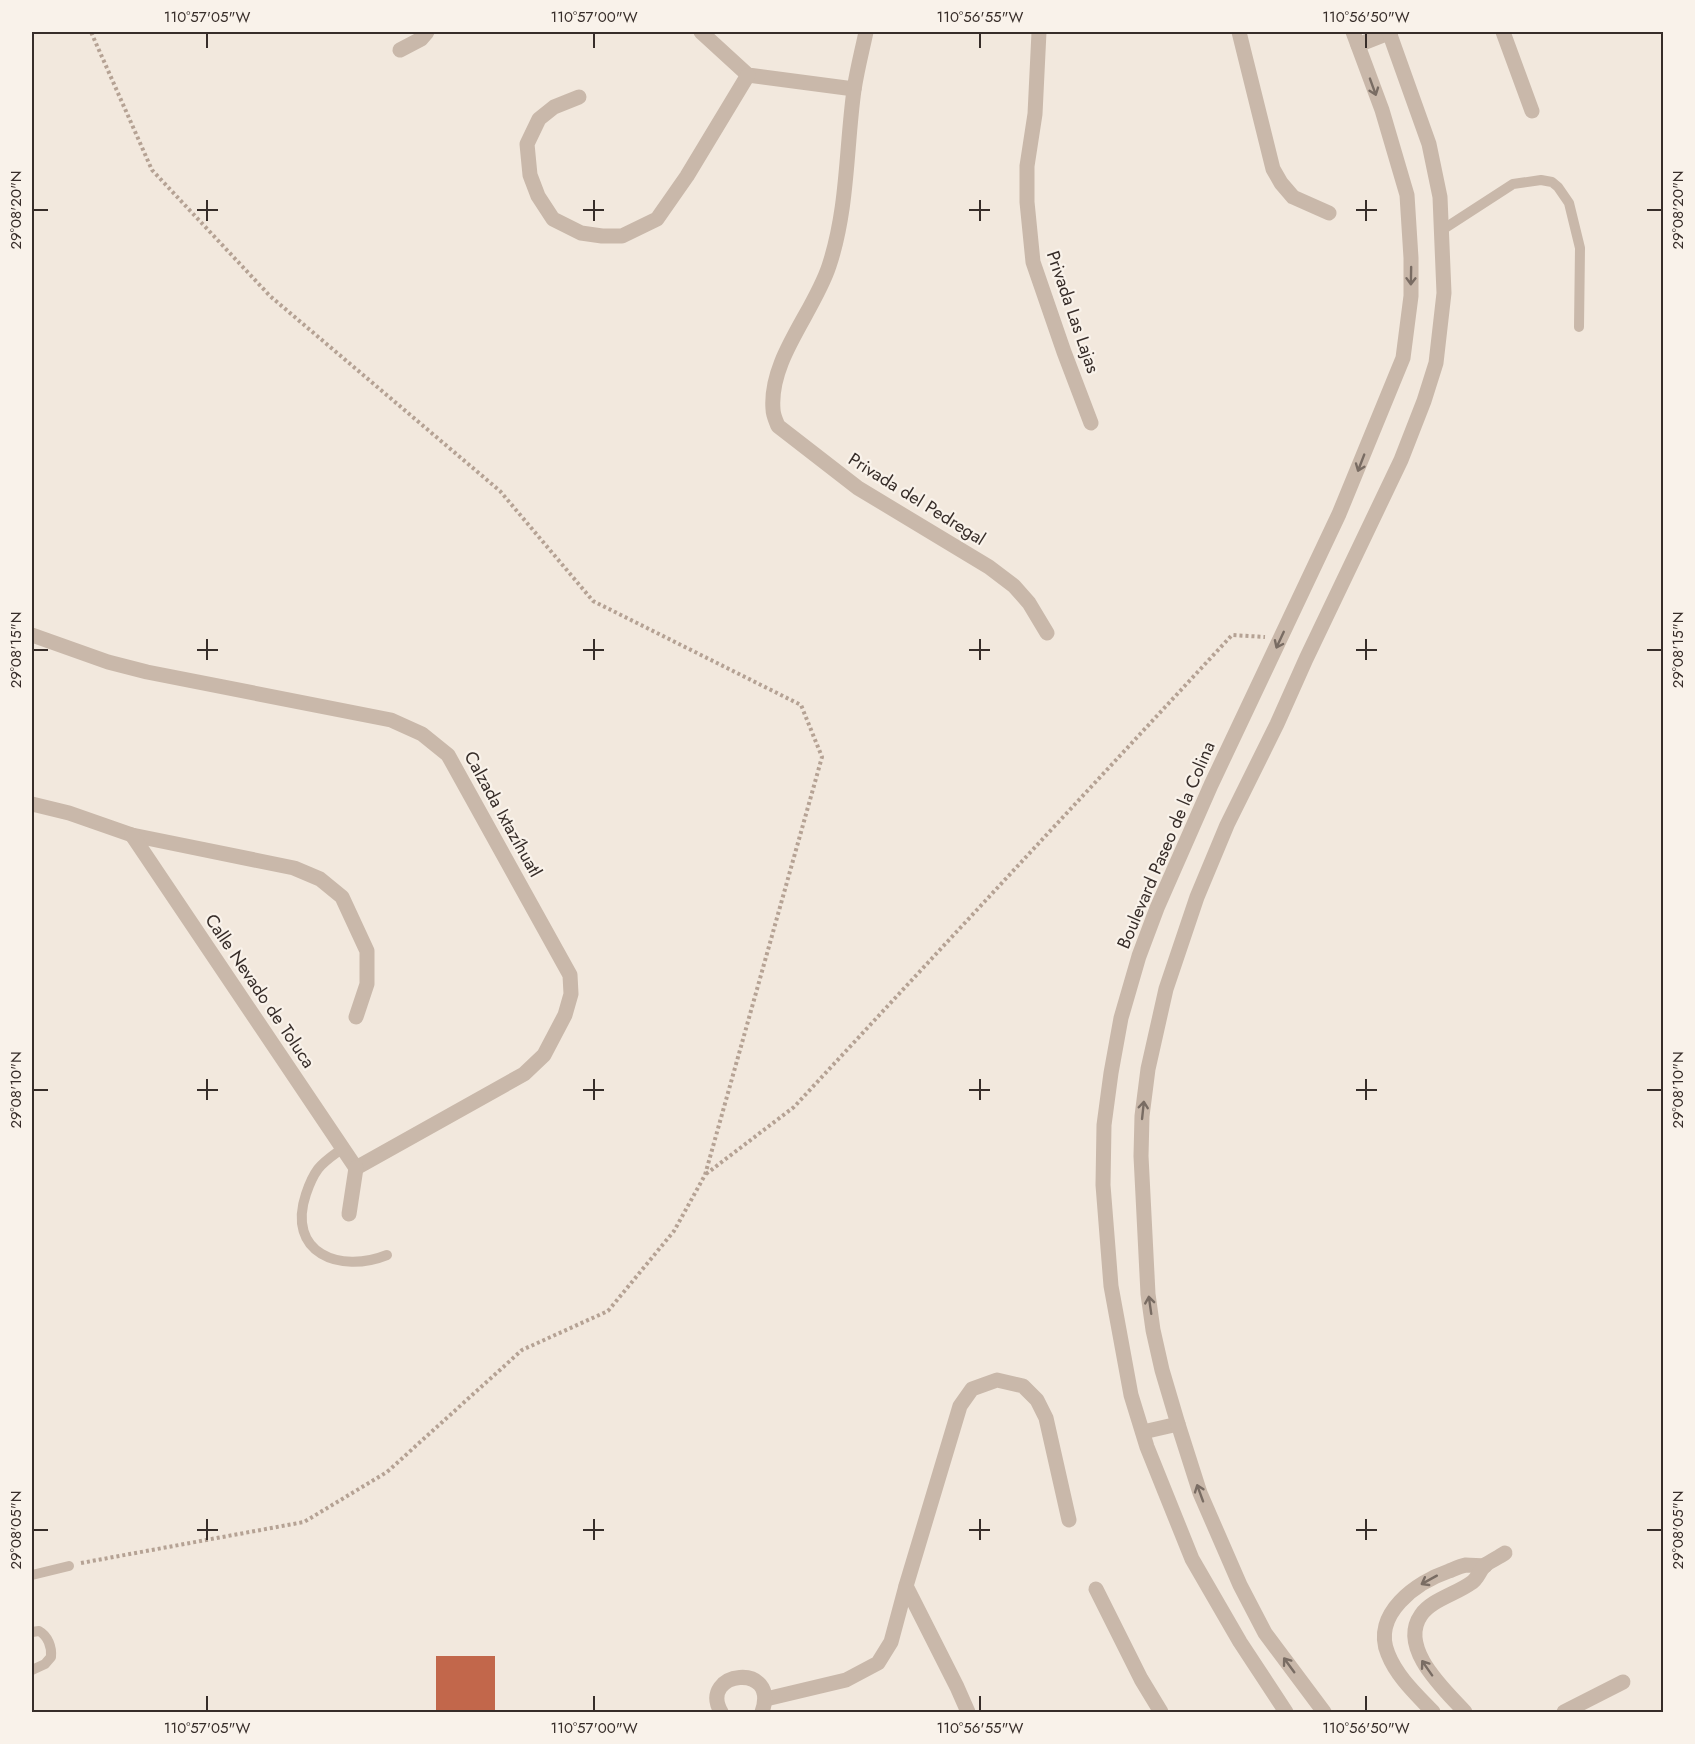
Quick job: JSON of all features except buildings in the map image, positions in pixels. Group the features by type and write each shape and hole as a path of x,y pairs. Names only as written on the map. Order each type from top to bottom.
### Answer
{"street":[{"path":"400,50 421,39 427,32"},
{"path":"701,32 748,75 854,89"},
{"name":"Privada del Pedregal","path":"866,32 854,89 840,222 829,267 811,308 781,364 773,391 772,411 778,426 858,488 989,567 1014,586 1029,603 1047,633"},
{"name":"Privada Las Lajas","path":"1039,32 1035,114 1027,166 1027,202 1033,262 1091,423"},
{"path":"1239,32 1273,168 1281,183 1293,197 1329,213"},
{"path":"1324,1713 1265,1633 1240,1584 1200,1493 1162,1370 1153,1330 1148,1294 1141,1156 1142,1116 1148,1069 1166,989 1184,930 1227,825 1401,460 1436,363 1444,293 1442,230 1440,197 1429,144 1389,32 1356,38"},
{"path":"1503,32 1532,111"},
{"name":"Boulevard Paseo de la Colina","path":"1286,1713 1240,1642 1191,1559 1151,1458 1131,1395 1111,1286 1103,1185 1104,1125 1121,1018 1139,956 1157,908 1211,785 1358,469 1402,358 1411,296 1407,195 1385,121 1356,38"},
{"path":"579,97 554,107 539,119 527,144 530,175 538,196 553,219 581,233 622,236 657,219 687,176 748,75"},
{"name":"Calzada Ixtazíhuatl","path":"32,635 108,662 147,672 391,720 422,734 448,755 570,975 571,994 565,1015 544,1055 524,1074 356,1168"},
{"path":"32,804 69,813 132,835 294,868 320,879 342,897 367,951 367,984 356,1017"},
{"name":"Calle Nevado de Toluca","path":"132,835 356,1168"},
{"path":"349,1214 356,1168"},
{"path":"721,1713 717,1698 720,1690 724,1683 740,1676 758,1683 763,1690 764,1706 846,1680 878,1663 891,1642 960,1406 972,1389 997,1380 1023,1386 1037,1400 1046,1418 1069,1520"},
{"path":"1143,1432 1178,1424"},
{"path":"1465,1713 1433,1676 1418,1654 1414,1640 1415,1629 1421,1615 1433,1605 1474,1582 1485,1566 1505,1554"},
{"path":"1433,1713 1401,1676 1388,1654 1384,1640 1386,1629 1394,1609 1411,1591 1432,1577 1465,1565 1485,1566"},
{"path":"906,1586 968,1713"},
{"path":"1096,1589 1161,1713"},
{"path":"1564,1713 1623,1682"}],"lane":[{"path":"1442,230 1514,184 1541,180 1552,182 1569,203 1580,248 1579,327"},
{"path":"343,1148 319,1167 311,1181 303,1203 304,1233 317,1252 332,1260 369,1261 387,1254"},
{"path":"32,1575 69,1566"},
{"path":"32,1632 39,1631 44,1634 51,1649 51,1657 45,1664 32,1670"}],"path":[{"path":"705,1175 794,1107 1232,635 1281,638"}]}
